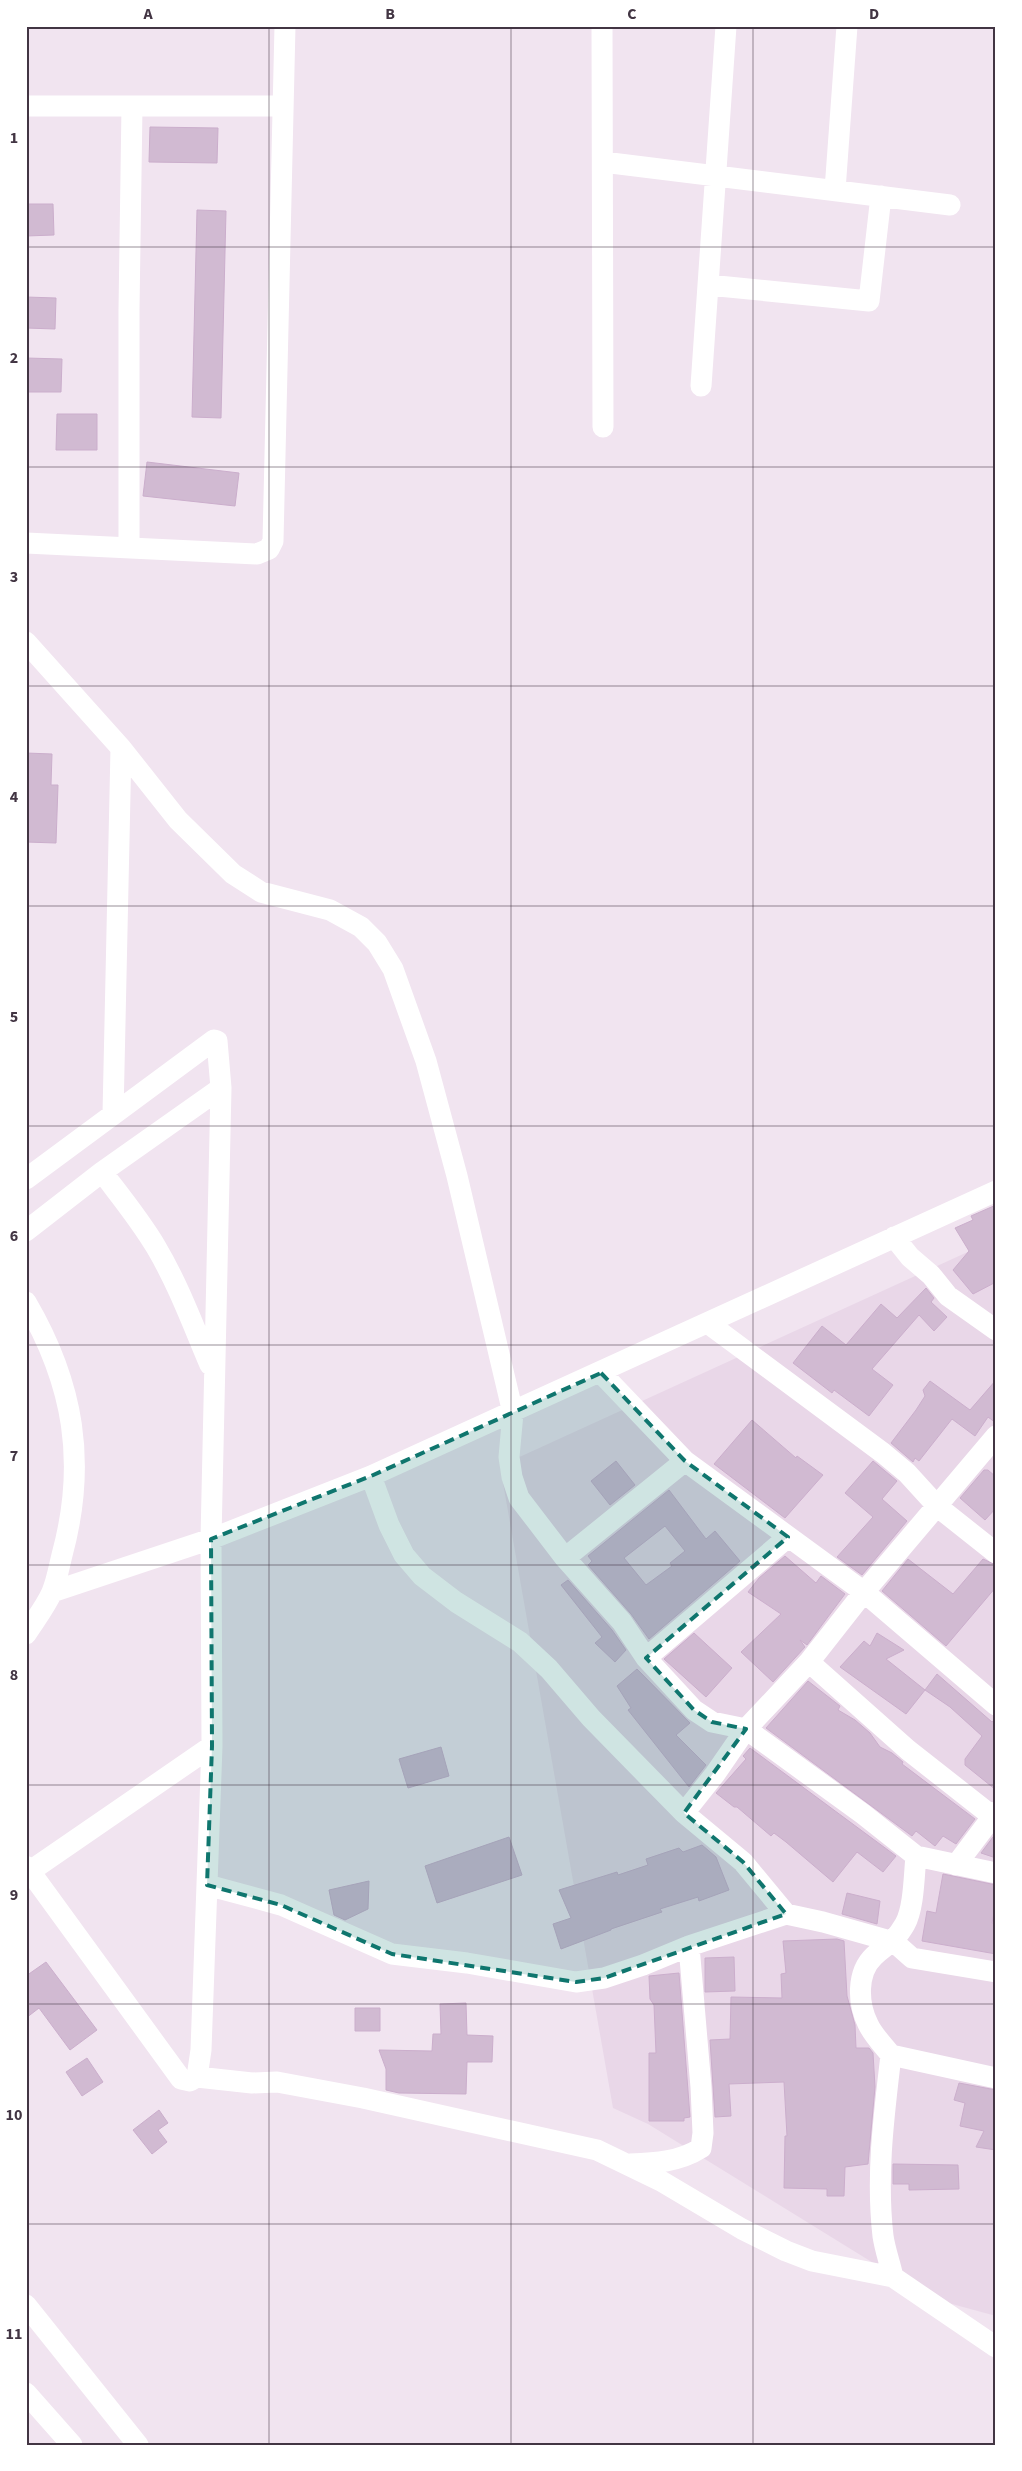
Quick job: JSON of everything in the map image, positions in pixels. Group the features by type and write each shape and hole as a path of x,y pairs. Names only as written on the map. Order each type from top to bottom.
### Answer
{"street":[{"path":"26,544 257,554 269,549 273,541 285,26"},
{"path":"602,26 603,427"},
{"path":"701,386 726,26"},
{"path":"835,190 847,26"},
{"path":"26,106 283,106"},
{"path":"129,548 129,310 132,106"},
{"path":"603,162 950,205"},
{"path":"708,285 869,301 881,196"},
{"path":"26,642 121,748 178,820 233,874 261,892 330,910 360,928 377,942 393,969 426,1060 452,1156 512,1413 509,1457 519,1498 565,1558 622,1622 646,1658 694,1710 712,1722 746,1728 864,1814 916,1856 996,1873"},
{"path":"113,1114 121,748"},
{"path":"26,1179 214,1040 218,1043 222,1088 213,1372 211,1539 212,1746 200,2050 197,2076"},
{"path":"26,1231 102,1172 222,1088"},
{"path":"102,1172 136,1216 156,1247 179,1291 213,1372"},
{"path":"52,1592 211,1539 371,1476 709,1324 996,1191"},
{"path":"894,1238 910,1257 931,1275 948,1296 996,1330"},
{"path":"26,1302 59,1369 71,1414 76,1460 69,1530 52,1592 26,1634"},
{"path":"709,1324 883,1453 907,1473 938,1507 996,1553"},
{"path":"601,1373 685,1461 707,1475 864,1592 996,1704"},
{"path":"684,1813 715,1774 746,1728 809,1662 864,1592 938,1507 996,1436"},
{"path":"565,1558 685,1461"},
{"path":"371,1476 389,1525 400,1548 422,1576 456,1602 520,1642 549,1670 591,1718 684,1813 744,1862 786,1914"},
{"path":"646,1658 788,1537"},
{"path":"809,1662 908,1750 994,1814 956,1864"},
{"path":"212,1746 28,1870 181,2080 190,2081 197,2076 252,2083 277,2082 363,2098 597,2150 630,2164 742,2229 786,2251 812,2261 893,2277 996,2347"},
{"path":"916,1856 907,1922 894,1942 873,1957 860,1984 861,2003 868,2025 891,2055 996,2078"},
{"path":"206,1885 281,1905 392,1954 468,1963 576,1982 612,1975 689,1946 786,1914 824,1922 894,1942 912,1958 996,1972"},
{"path":"630,2164 663,2162 689,2156 701,2148 703,2133 701,2087 689,1946"},
{"path":"891,2055 880,2158 880,2194 884,2238 893,2277"},
{"path":"26,2305 138,2445"},
{"path":"26,2393 72,2445"}],"highlighted area":[{"path":"601,1373 685,1461 788,1537 646,1658 694,1710 712,1722 746,1729 684,1813 743,1862 786,1914 604,1978 576,1982 392,1954 281,1905 207,1885 212,1746 211,1539 371,1476"}],"shaded area":[{"path":"996,1239 996,2316 930,2298 648,2124 613,2108 500,1466"}],"building":[{"path":"150,127 218,128 217,163 149,162"},
{"path":"26,204 53,204 54,235 26,236"},
{"path":"197,210 226,211 221,418 192,417"},
{"path":"26,297 56,298 55,329 26,328"},
{"path":"26,358 62,359 61,392 26,392"},
{"path":"57,414 97,414 97,450 56,450"},
{"path":"147,462 239,473 235,506 143,496"},
{"path":"26,753 52,754 51,785 58,785 56,843 26,842"},
{"path":"996,1205 996,1282 973,1294 953,1270 969,1251 955,1228 973,1220 971,1216"},
{"path":"926,1288 934,1298 931,1302 947,1317 934,1331 919,1315 872,1369 893,1385 869,1416 834,1390 832,1393 793,1363 822,1326 846,1345 881,1304 897,1318"},
{"path":"996,1380 996,1423 988,1417 975,1436 952,1419 919,1461 915,1458 913,1462 891,1443 925,1396 923,1390 930,1381 970,1410"},
{"path":"752,1420 796,1458 797,1456 823,1475 785,1518 714,1464"},
{"path":"616,1461 635,1485 610,1505 591,1481"},
{"path":"873,1461 897,1481 882,1499 907,1521 862,1575 837,1557 873,1517 845,1493"},
{"path":"984,1470 988,1470 996,1477 996,1508 985,1520 960,1498"},
{"path":"669,1490 706,1539 715,1531 740,1561 649,1639 631,1614 588,1565 592,1561 588,1556","holes":["665,1526 685,1551 670,1563 672,1566 646,1585 624,1558"]},
{"path":"785,1556 816,1583 821,1576 845,1594 807,1645 800,1640 805,1647 773,1682 741,1652 781,1614 748,1592 759,1578"},
{"path":"908,1559 953,1594 983,1559 996,1565 996,1587 946,1646 882,1591"},
{"path":"568,1580 612,1630 626,1650 615,1662 595,1643 602,1637 561,1585"},
{"path":"694,1633 732,1668 706,1697 664,1659"},
{"path":"877,1633 904,1650 886,1659 925,1690 906,1714 840,1667 864,1641 870,1646"},
{"path":"637,1669 690,1723 676,1735 706,1765 689,1787 628,1710 631,1708 617,1686"},
{"path":"937,1674 992,1722 996,1718 996,1790 965,1765 965,1759 982,1736 950,1707 925,1690"},
{"path":"808,1681 840,1706 838,1710 855,1720 870,1733 880,1747 892,1753 903,1762 902,1764 975,1819 956,1844 943,1836 935,1846 916,1831 912,1836 766,1728"},
{"path":"441,1747 449,1776 408,1788 399,1759"},
{"path":"750,1748 896,1856 883,1872 857,1852 833,1882 786,1842 774,1833 771,1836 737,1807 734,1807 716,1793 746,1759 743,1756"},
{"path":"996,1833 996,1858 981,1853"},
{"path":"509,1837 522,1875 437,1903 425,1866"},
{"path":"702,1845 716,1857 729,1890 699,1901 698,1897 660,1909 662,1912 611,1929 561,1949 553,1924 571,1918 559,1890 617,1872 618,1875 648,1865 646,1859 679,1848 683,1852"},
{"path":"943,1874 996,1885 996,1905 992,1923 996,1923 996,1954 922,1941 927,1911 936,1913"},
{"path":"369,1881 368,1909 345,1920 334,1915 329,1890"},
{"path":"847,1893 880,1901 877,1924 842,1914"},
{"path":"837,1939 844,1941 847,1996 855,2025 856,2048 869,2048 873,2053 875,2087 868,2164 845,2167 844,2196 827,2196 827,2189 784,2188 785,2136 787,2136 784,2082 729,2084 731,2116 715,2117 710,2040 730,2039 731,1997 782,1998 781,1974 786,1973 783,1941"},
{"path":"734,1957 735,1991 705,1992 705,1958"},
{"path":"46,1962 97,2030 70,2050 39,2008 26,2018 26,1976"},
{"path":"679,1973 690,2117 684,2118 684,2121 649,2121 649,2053 656,2053 654,2005 650,1999 649,1976"},
{"path":"466,2003 467,2035 493,2036 492,2062 467,2062 466,2094 399,2093 386,2090 386,2069 379,2050 432,2051 433,2034 441,2034 440,2004"},
{"path":"355,2008 380,2008 380,2031 355,2031"},
{"path":"87,2058 103,2082 82,2096 66,2072"},
{"path":"959,2083 996,2090 996,2150 976,2147 984,2131 960,2126 965,2103 954,2100"},
{"path":"159,2110 168,2123 158,2130 167,2142 152,2154 133,2130"},
{"path":"893,2164 958,2165 959,2189 909,2190 909,2184 893,2184"}]}
